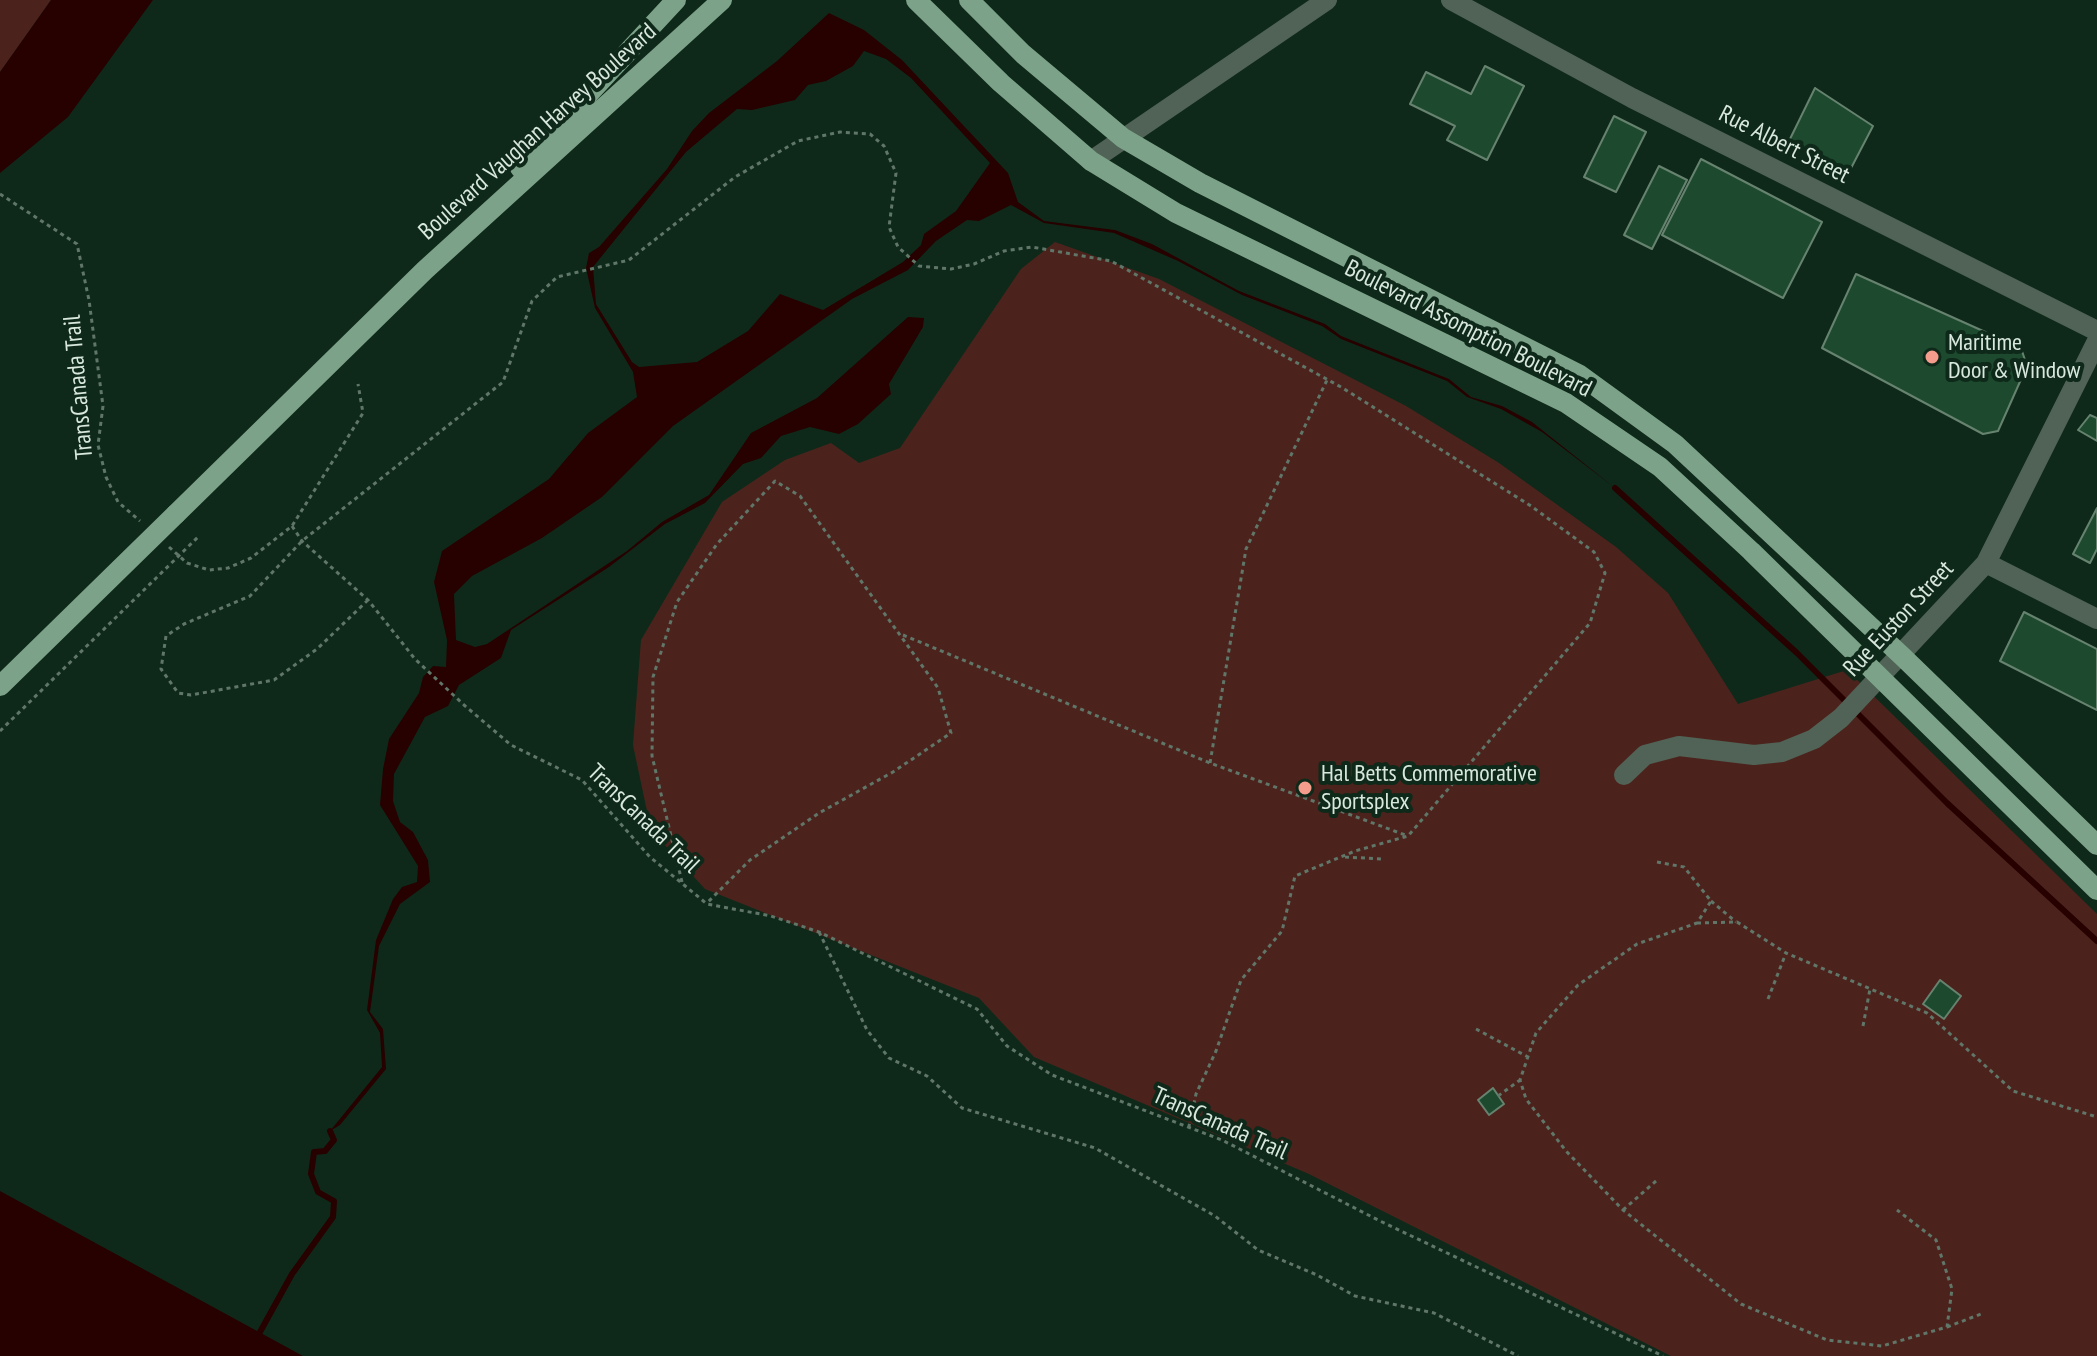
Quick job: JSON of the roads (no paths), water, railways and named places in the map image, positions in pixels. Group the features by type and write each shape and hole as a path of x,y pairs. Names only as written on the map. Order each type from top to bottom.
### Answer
{"main road":[{"name":"Boulevard Vaughan Harvey Boulevard","path":"425,270 676,0"},
{"name":"Boulevard Vaughan Harvey Boulevard","path":"0,686 425,270 722,0"},
{"name":"Boulevard Assomption Boulevard","path":"916,0 1001,83 1091,161 1176,213 1566,403 1660,467 1881,677 2097,890"},
{"name":"Boulevard Assomption Boulevard","path":"969,0 1023,54 1123,138 1200,183 1580,375 1675,444 1902,656 2097,845"}],"street":[{"path":"1091,161 1327,0"},
{"name":"Rue Albert Street","path":"1451,0 1632,98 2097,331"},
{"name":"Rue Euston Street","path":"1624,775 1645,755 1679,746 1754,755 1782,752 1823,732 1902,656 1986,563 2097,341"},
{"path":"1986,563 2097,619"}],"waterway":[{"path":"1615,488 1797,653 1947,803 2097,941"},
{"path":"260,1332 292,1274 333,1217 334,1201 318,1192 311,1174 314,1152 325,1151 334,1140 330,1131"}],"place":[{"name":"Maritime Door & Window","path":"1932,357"},
{"name":"Hal Betts Commemorative Sportsplex","path":"1305,788"}]}
